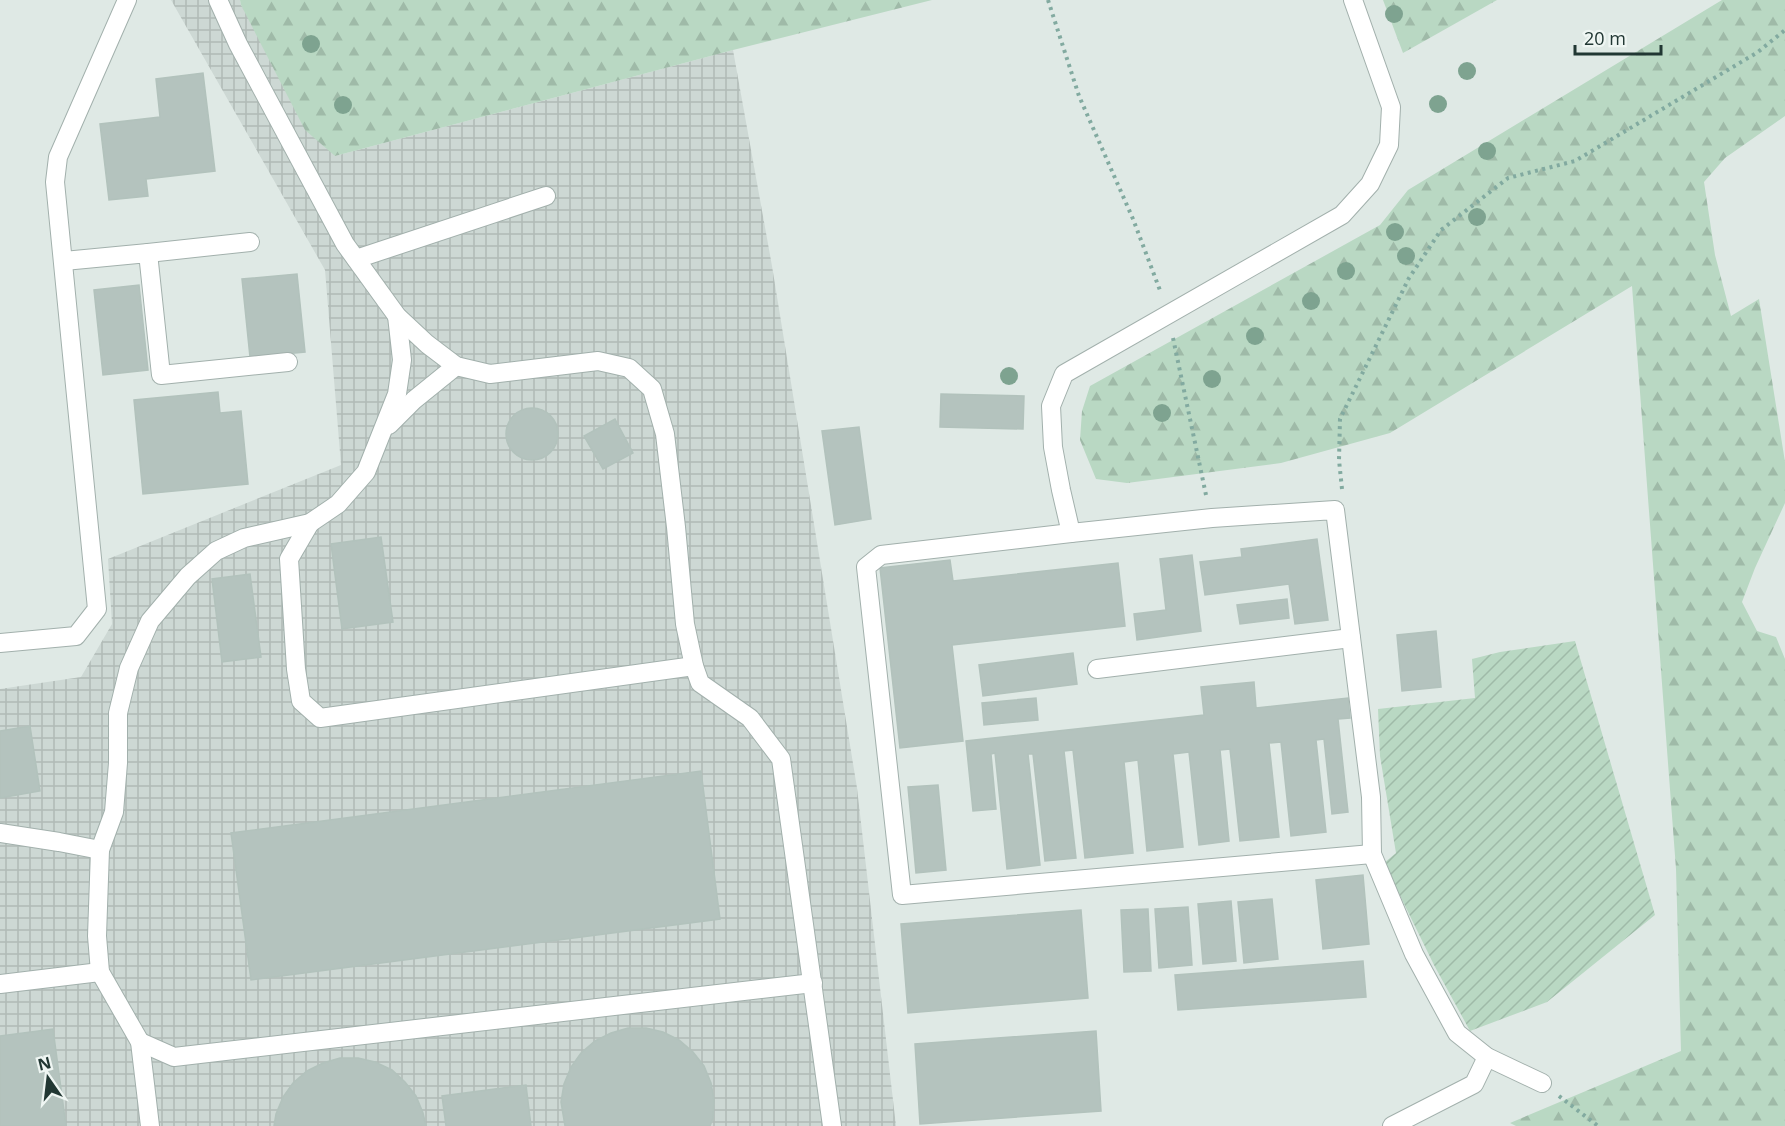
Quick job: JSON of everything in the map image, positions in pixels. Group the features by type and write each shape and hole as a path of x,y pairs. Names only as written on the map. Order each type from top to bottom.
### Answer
{"lane":[{"path":"0,643 76,636 97,609 55,182 58,157 126,0"},
{"path":"218,0 248,64 345,244 398,316 427,344 456,366 490,374 598,361 629,368 652,389 664,434 685,624 694,666 700,683 750,718 781,759 832,1126"},
{"path":"1071,533 1060,490 1053,447 1051,406 1064,374 1342,215 1370,184 1389,145 1391,107 1353,0"},
{"path":"356,259 546,196"},
{"path":"64,261 250,242"},
{"path":"148,253 161,375 288,362"},
{"path":"150,1126 140,1042 100,972 97,936 100,850 114,812 118,763 118,713 129,668 150,621 188,576 216,551 244,538 310,523 338,504 366,472 397,394 402,360 398,316"},
{"path":"384,430 414,400 456,366"},
{"path":"1372,854 902,896 866,567 881,555 1212,518 1335,510 1371,797 1372,854 1414,954 1457,1033 1488,1057 1542,1083"},
{"path":"310,523 290,559 296,669 301,701 320,718 694,666"},
{"path":"1097,669 1351,638"},
{"path":"0,833 100,850"},
{"path":"0,984 100,972"},
{"path":"140,1042 174,1057 813,983"},
{"path":"1392,1126 1474,1084 1488,1057"}],"path":[{"path":"1048,0 1079,96 1133,219 1168,313 1212,518"},
{"path":"1335,510 1342,493 1339,460 1340,419 1409,278 1440,230 1508,178 1575,161 1758,52 1785,30"},
{"path":"1542,1083 1598,1126"}],"shaded area":[{"path":"171,0 240,0 335,156 733,50 772,266 857,788 896,1126 0,1126 0,689 81,677 112,624 108,559 341,465 325,270"}],"green space":[{"path":"240,0 932,0 733,50 335,156 305,130"},
{"path":"1383,0 1497,0 1403,53"},
{"path":"1722,0 1785,0 1785,116 1725,158 1704,182 1715,255 1731,316 1759,299 1785,462 1785,503 1742,602 1757,631 1776,637 1785,659 1785,1126 1516,1126 1510,1123 1681,1051 1676,869 1632,286 1390,433 1281,463 1127,483 1096,479 1080,440 1082,411 1090,386 1380,225 1408,190"},
{"path":"1575,641 1655,915 1547,1002 1470,1031 1434,965 1384,863 1396,853 1380,756 1378,709 1475,698 1472,659 1500,652"}],"building":[{"path":"203,73 215,171 146,179 148,196 109,200 100,124 160,117 156,79"},
{"path":"297,274 305,352 250,357 242,279"},
{"path":"139,285 148,370 103,375 94,290"},
{"path":"218,392 220,413 241,411 248,484 143,494 134,400"},
{"path":"941,394 1024,396 1023,429 940,427"},
{"path":"527,408 537,408 546,412 554,420 558,434 554,448 546,456 537,460 527,460 518,456 510,448 506,439 506,429 510,420 518,412"},
{"path":"615,419 633,453 603,469 584,436"},
{"path":"859,427 871,519 835,525 822,431"},
{"path":"381,537 393,622 342,629 331,544"},
{"path":"1317,539 1328,620 1295,624 1289,584 1205,595 1200,562 1242,557 1241,549"},
{"path":"1192,555 1201,631 1137,640 1134,614 1166,610 1160,559"},
{"path":"950,560 953,581 1118,563 1125,626 952,645 963,741 900,748 880,568"},
{"path":"250,574 261,657 222,662 212,579"},
{"path":"1287,599 1289,618 1240,624 1237,605"},
{"path":"1436,631 1441,687 1402,691 1397,635"},
{"path":"1073,653 1077,684 983,696 979,665"},
{"path":"1254,682 1256,708 1348,698 1350,718 1338,719 1348,812 1332,814 1324,739 1316,740 1326,832 1291,836 1281,742 1269,743 1279,837 1240,841 1230,749 1220,750 1229,841 1199,845 1189,752 1173,754 1183,847 1147,851 1138,760 1124,762 1133,853 1085,858 1073,750 1064,751 1076,858 1045,861 1033,754 1028,754 1040,865 1007,869 995,753 991,754 996,809 973,811 966,741 1204,715 1201,687"},
{"path":"1036,698 1038,720 984,725 982,703"},
{"path":"30,726 40,791 0,798 0,731"},
{"path":"701,771 720,919 251,980 231,833"},
{"path":"938,785 946,870 916,873 908,787"},
{"path":"1363,875 1369,944 1323,949 1316,880"},
{"path":"1272,899 1278,959 1244,963 1238,902"},
{"path":"1231,901 1236,961 1203,964 1198,904"},
{"path":"1188,907 1192,965 1159,968 1155,909"},
{"path":"1148,909 1151,971 1124,972 1121,910"},
{"path":"1081,910 1088,998 908,1013 901,924"},
{"path":"1363,961 1366,997 1178,1010 1175,975"},
{"path":"628,1028 646,1028 663,1032 679,1040 693,1052 704,1066 711,1083 714,1100 710,1126 565,1126 561,1102 564,1084 571,1067 581,1053 595,1041"},
{"path":"53,1029 66,1126 0,1126 0,1036"},
{"path":"1096,1031 1101,1111 920,1124 915,1044"},
{"path":"340,1058 358,1058 375,1062 392,1070 416,1096 426,1126 274,1126 283,1097 293,1083 307,1071"},
{"path":"526,1085 531,1126 446,1126 442,1096"}]}
